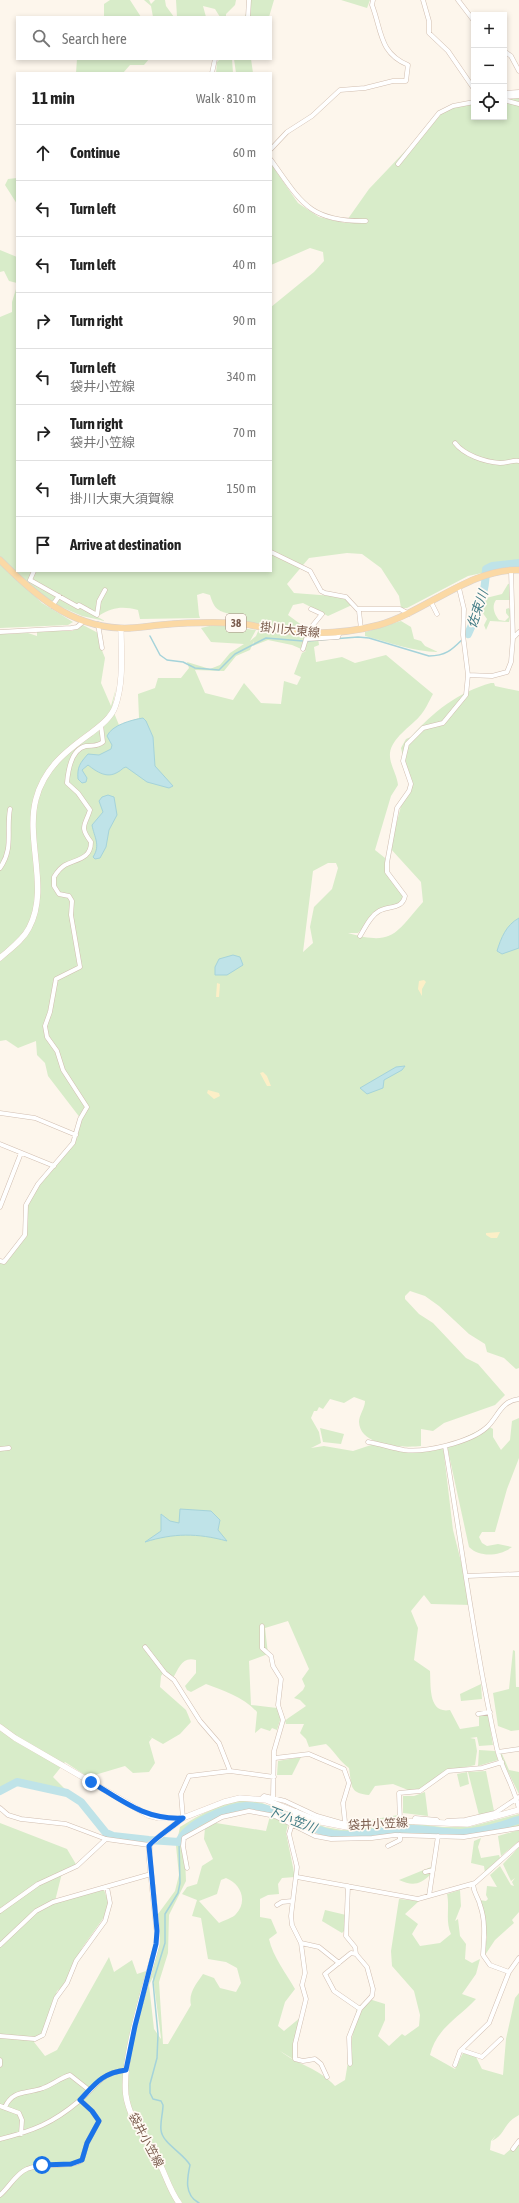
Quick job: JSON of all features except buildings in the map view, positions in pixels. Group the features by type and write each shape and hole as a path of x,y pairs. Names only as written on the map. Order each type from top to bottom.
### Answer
{"main road":[{"name":"掛川大東線","path":"0,560 23,583 52,606 84,621 121,628 173,624 234,622 307,638 381,624 409,614 482,577 511,570 519,570"},
{"path":"0,958 18,942 29,928 35,914 38,899 32,816 36,797 44,776 65,752 101,725 115,708 119,695 121,628"},
{"path":"0,1727 15,1738 148,1815 159,1818 183,1818"},
{"name":"袋井小笠線","path":"179,2203 160,2164 132,2116 125,2090 126,2070 135,2026 156,1944 157,1931 151,1874 150,1844 183,1818 224,1802 240,1798 261,1799 296,1811 321,1822 346,1825 400,1821 467,1824 519,1810"}],"street":[{"path":"248,16 249,0"},
{"path":"272,149 287,132 312,116 340,90 365,88 392,81 406,81 408,65 396,60 381,40 372,5 373,0"},
{"path":"423,0 429,21 429,32 448,51 471,85"},
{"path":"458,0 471,17"},
{"path":"507,53 511,56 519,72"},
{"path":"212,72 215,60"},
{"path":"507,93 519,92"},
{"path":"507,98 519,96"},
{"path":"507,100 519,104"},
{"path":"398,164 439,113 452,106 471,103"},
{"path":"272,161 302,202 317,214 328,218 366,221"},
{"path":"455,443 467,454 491,462 500,463 519,461"},
{"path":"272,552 310,571 321,591 346,597 357,609 361,629"},
{"path":"468,675 492,676 507,672 512,662 511,570"},
{"path":"34,572 30,580 78,607 79,605 97,615 99,601 105,590"},
{"path":"360,936 367,924 379,911 400,905 405,896 387,872 387,863 397,808 409,791 411,784 403,761 407,744 423,728 443,723 466,695 468,675 463,636 464,609 459,588"},
{"path":"52,606 59,596"},
{"path":"431,602 437,614"},
{"path":"303,649 313,625 322,614 311,609"},
{"path":"357,609 400,610 409,614"},
{"path":"0,632 70,628 77,627 84,621"},
{"path":"98,624 102,648"},
{"path":"512,638 519,632"},
{"path":"0,1261 4,1262 24,1235 26,1205 38,1184 73,1142 80,1119 87,1107 63,1070 57,1051 47,1036 45,1026 50,1012 56,979 80,967 71,915 72,901 69,896 59,894 54,886 54,877 63,866 87,856 91,847 92,842 84,832 83,825 90,810 78,793 67,783 74,756 79,749 84,746 99,746 103,742 101,725"},
{"path":"0,868 6,860 10,845 8,822 10,808"},
{"path":"0,1113 35,1118 76,1134"},
{"path":"0,1144 54,1166"},
{"path":"0,1207 2,1195 21,1152"},
{"path":"368,1442 405,1450 445,1446 473,1436 485,1429 505,1404 512,1400 519,1399"},
{"path":"445,1446 498,1752 518,1797 519,1810"},
{"path":"0,1448 9,1448"},
{"path":"467,1576 519,1574"},
{"path":"262,1626 262,1648 271,1656 273,1666 281,1679 278,1705 283,1720 274,1751 273,1797"},
{"path":"146,1647 165,1673 174,1680 200,1721 219,1743 230,1771"},
{"path":"478,1714 490,1712"},
{"path":"498,1752 519,1749"},
{"path":"261,1799 264,1796 273,1797 317,1816 346,1825 343,1803 349,1782 344,1769 309,1754 275,1758"},
{"path":"400,1821 399,1793 420,1791 448,1771 482,1768 502,1762"},
{"path":"183,1818 181,1794 187,1778 197,1774 230,1771 274,1777"},
{"path":"414,1822 415,1818 449,1821 483,1817 501,1810 518,1797"},
{"path":"0,1808 16,1818 66,1824 106,1839 150,1844"},
{"path":"296,1811 289,1834 294,1854 297,1877 292,1901 292,1925 301,1943 305,1973 302,1985 306,1999 295,2044 295,2059 303,2061 315,2059 321,2064 327,2077"},
{"path":"187,1868 183,1846 184,1838 222,1817 240,1812 258,1812 275,1816 315,1836 331,1839 400,1835 478,1836 519,1828"},
{"path":"388,1846 400,1840 400,1835"},
{"path":"429,1896 438,1836"},
{"path":"0,1911 38,1884 77,1866 106,1839"},
{"path":"297,1877 418,1899 473,1884 519,1844"},
{"path":"425,1872 433,1870"},
{"path":"0,1945 43,1907 151,1874"},
{"path":"473,1884 474,1894 480,1904 484,1929 485,1941 483,1955 490,1965 509,1972"},
{"path":"348,1886 346,1936 355,1947 356,1954 367,1967 373,1989 372,1996 360,2009 349,2037 350,2064"},
{"path":"0,2036 35,2039 43,2035 56,1998 67,1983 76,1961 105,1920 110,1903 106,1887"},
{"path":"277,1905 282,1902 292,1901"},
{"path":"301,1943 319,1947 339,1963"},
{"path":"356,1954 351,1953 325,1974 334,1991 360,2009"},
{"path":"455,2065 461,2050 489,2023 509,1972 519,1958"},
{"path":"461,2050 482,2057 501,2039"},
{"path":"0,2060 0,2065"},
{"path":"0,2138 21,2134 42,2126 80,2100 107,2074 126,2070"},
{"path":"5,2108 11,2098 20,2092 39,2090 70,2076 89,2090"},
{"path":"0,2195 19,2174 28,2168 71,2164 82,2160 87,2143 99,2121 92,2111 80,2100"},
{"path":"0,2106 17,2111 21,2116 21,2134"},
{"path":"514,2149 519,2141"}],"green space":[{"path":"110,0 130,0 140,16 104,16 104,4"},
{"path":"144,0 149,0 151,4 155,0 165,0 166,6 173,16 153,16 151,6"},
{"path":"176,0 236,0 235,5 226,14 226,16 219,16 215,9 203,6 206,16 177,16"},
{"path":"250,0 274,0 269,16 245,16"},
{"path":"341,0 370,0 367,8"},
{"path":"77,60 148,60 144,65 130,65 124,72 76,72"},
{"path":"219,60 232,60 233,72 216,72 217,62"},
{"path":"234,60 251,60 253,72 236,72"},
{"path":"519,98 519,565 468,576 407,608 401,608 399,596 381,568 362,554 347,553 309,558 287,584 294,593 346,597 352,605 328,616 303,603 293,605 288,615 303,626 303,629 286,628 230,619 230,614 222,612 213,603 210,595 203,593 197,595 200,618 140,619 138,610 133,609 114,609 100,615 79,607 105,621 82,616 34,595 42,603 73,622 68,625 0,628 0,317 12,312 12,302 16,289 16,572 272,572 272,306 314,272 324,261 323,252 310,248 272,265 272,165 298,203 319,217 345,223 369,189 445,109 471,102 471,120 507,120 507,100"},
{"path":"16,178 16,202 5,185 8,179"},
{"path":"0,250 16,257 16,283 9,281 4,271 0,272"},
{"path":"512,583 511,600 496,600 494,605 495,613 499,620 505,621 509,617 506,613 506,609 509,608 511,612 509,622 490,621 486,630 484,625 487,619 482,612 486,598 502,594 508,584"},
{"path":"401,621 411,627 414,639 421,641 425,646 438,652 410,649 365,636 365,632"},
{"path":"83,625 98,633 105,658 101,683 111,706 116,688 112,708 119,725 139,718 138,694 155,688 158,678 181,678 189,668 187,662 210,669 220,665 230,653 244,644 211,642 201,628 208,626 228,626 256,630 250,641 256,636 259,629 318,638 319,645 314,647 316,662 342,657 355,663 386,655 433,694 421,715 394,742 391,748 390,757 398,785 391,796 375,850 385,858 387,872 405,896 398,906 379,911 358,933 348,933 363,937 375,938 392,934 406,922 423,902 421,882 390,848 401,806 411,789 401,748 406,739 411,737 437,711 457,697 479,687 494,683 495,686 519,691 519,1368 516,1369 504,1358 487,1352 485,1344 469,1334 439,1306 425,1296 410,1291 405,1296 405,1299 419,1314 433,1323 466,1358 478,1364 505,1395 495,1405 444,1423 433,1431 421,1429 421,1446 394,1446 375,1441 367,1437 361,1430 359,1422 365,1401 354,1397 344,1403 330,1399 323,1409 319,1407 317,1411 314,1411 311,1418 319,1432 321,1443 311,1448 324,1446 353,1451 371,1445 385,1445 405,1450 443,1446 453,1530 472,1605 431,1604 424,1595 411,1611 418,1628 414,1660 430,1671 431,1691 434,1703 438,1708 450,1710 460,1729 479,1726 479,1716 488,1715 493,1745 479,1746 477,1737 470,1738 475,1739 477,1751 475,1765 448,1771 418,1791 408,1790 393,1784 375,1786 369,1795 358,1792 351,1784 349,1768 326,1744 309,1747 306,1739 300,1733 304,1724 286,1724 285,1721 287,1719 306,1706 300,1700 294,1698 303,1690 305,1686 302,1679 309,1669 288,1621 265,1628 268,1654 249,1661 251,1705 277,1708 281,1717 277,1730 272,1728 270,1731 261,1728 255,1733 257,1712 240,1698 227,1692 206,1684 191,1692 187,1690 185,1686 196,1673 196,1660 191,1659 184,1661 173,1678 164,1672 161,1676 160,1687 186,1710 191,1722 180,1734 163,1744 147,1735 152,1738 149,1742 155,1763 149,1772 133,1773 125,1766 88,1777 65,1762 53,1777 67,1791 13,1781 0,1790 0,1261 3,1263 25,1235 27,1206 39,1185 75,1142 81,1119 48,1076 45,1063 37,1055 36,1041 18,1048 6,1040 0,1041 0,634 28,633 37,636 37,631 72,631","holes":["268,640 292,645 306,651 302,653 294,674 301,677 297,685 284,681 281,704 261,703 244,683 233,700 205,693 195,670 224,671 236,656 250,650 254,641 253,646","328,863 336,863 338,868 332,889 314,907 310,927 313,943 303,952 313,871"]},
{"path":"519,1418 519,1458 507,1489 495,1532 482,1532 479,1537 482,1543 487,1546 498,1544 512,1547 496,1554 479,1553 469,1547 447,1446 488,1426 493,1429 493,1437 501,1450 510,1440 512,1421"},
{"path":"320,1428 344,1434 341,1444 323,1442"},
{"path":"513,1650 515,1651 516,1687 519,1687 519,1730 511,1731 498,1726 493,1693 509,1689"},
{"path":"481,1684 482,1699 461,1701 460,1694"},
{"path":"479,1750 495,1751 498,1760 478,1766"},
{"path":"499,1754 502,1754 509,1770 519,1772 519,1794"},
{"path":"301,1757 292,1775 277,1775 278,1761"},
{"path":"486,1771 494,1811 479,1815 468,1772"},
{"path":"467,1772 469,1784 460,1787 457,1774"},
{"path":"425,1792 428,1816 403,1813 403,1796 414,1796"},
{"path":"247,1800 262,1803 325,1827 342,1830 402,1822 442,1827 469,1827 519,1814 519,1826 473,1833 427,1836 328,1837 280,1816 254,1810 230,1813 207,1823 184,1836 186,1881 169,1915 168,1953 159,1982 163,2044 168,2044 191,2005 190,2001 192,1992 203,1974 214,1978 220,1988 236,1992 241,1983 237,1968 226,1962 208,1959 201,1918 192,1916 197,1900 182,1894 187,1887 197,1884 202,1866 213,1859 204,1839 205,1828 216,1823 266,1831 270,1816 288,1824 286,1833 295,1877 282,1878 278,1884 279,1894 268,1895 260,1899 260,1917 271,1919 277,1933 269,1939 271,1946 295,1989 285,2002 278,2026 284,2031 301,2017 293,2059 280,2051 294,2060 322,2075 335,2086 345,2080 357,2008 369,1999 385,2004 385,2020 378,2036 389,2046 402,2034 405,2036 419,2026 420,2015 414,1991 392,1966 391,1951 399,1899 419,1901 405,1914 418,1924 412,1934 420,1946 440,1943 451,1934 448,1924 447,1894 460,1890 461,1906 455,1921 458,1919 460,1936 466,1944 465,1959 472,1963 480,1959 476,1974 462,1994 476,1999 442,2031 433,2046 430,2055 455,2069 463,2053 476,2057 482,2069 503,2075 506,2039 515,1998 519,1993 519,2115 510,2122 497,2138 492,2141 496,2135 491,2141 490,2150 504,2155 519,2142 519,2203 0,2203 0,1823 67,1849 77,1866 62,1873 55,1901 104,1890 109,1904 107,1913 82,1948 67,1983 57,1991 41,2038 35,2039 34,2042 45,2056 57,2050 109,1957 114,1972 132,1960 137,1974 152,1969 158,1914 175,1891 179,1875 176,1846 180,1827 212,1809 238,1801","holes":["226,1878 236,1884 241,1893 242,1904 235,1915 219,1923 199,1901 217,1894 221,1880","153,1977 161,2038 161,2039 154,2029 149,1985"]},
{"path":"398,1815 395,1818 370,1820"},
{"path":"519,1830 519,1841 501,1856 498,1836"},
{"path":"481,1838 478,1847 481,1858 499,1855 500,1858 485,1873 484,1866 471,1863 474,1841"},
{"path":"519,1847 519,1912 512,1920 514,1923 495,1940 485,1955 484,1952 487,1937 479,1900 486,1901 488,1899 486,1895 487,1886 497,1887 490,1875 500,1866 511,1885 514,1886 512,1882 515,1878 511,1881 503,1864"},
{"path":"431,1867 430,1875 419,1883 412,1884 399,1880"},
{"path":"325,1910 346,1915 344,1931 342,1933 322,1921"}],"sand":[{"path":"424,980 426,982 422,989 422,996 418,989 419,981"},
{"path":"217,983 220,984 219,997 216,997"},
{"path":"263,1072 267,1076 271,1086 267,1086 260,1073"},
{"path":"208,1090 219,1093 220,1096 214,1099 207,1093"},
{"path":"500,1232 497,1238 491,1238 486,1235 486,1233"}],"water":[{"path":"143,718 146,721 153,737 155,766 173,786 169,788 147,782 126,767 114,774 106,775 88,765 82,770 87,778 86,782 82,783 78,779 80,765 88,754 99,755 111,749 112,745 107,736 109,732 117,726"},
{"path":"108,795 114,797 117,815 109,830 106,847 100,858 95,859 93,857 97,845 92,825 103,812 99,801 102,797"},
{"path":"519,918 519,948 502,954 497,951 502,937 507,928"},
{"path":"233,955 240,957 243,965 227,975 215,975 215,967 219,959"},
{"path":"405,1066 402,1070 384,1080 383,1088 367,1094 360,1088 396,1067"},
{"path":"180,1509 211,1511 220,1520 218,1530 227,1541 196,1535 186,1535 166,1537 145,1542 161,1531 161,1514 170,1521 179,1523"}],"waterway":[{"name":"佐束川","path":"468,634 481,602 485,586 486,569 492,566 519,563"},
{"path":"307,641 358,637 369,638 429,656 436,656 451,650 468,634"},
{"path":"150,636 160,655 167,660 183,662 195,668 219,670 235,654 266,638 303,641"},
{"name":"下小笠川","path":"0,1791 17,1782 67,1793 81,1802 106,1833 113,1836 179,1842 190,1828 208,1817 228,1809 246,1806 258,1807 279,1813 322,1831 341,1835 407,1829 460,1833 490,1829 519,1820"},
{"path":"179,1842 180,1883 178,1893 165,1914 165,1943 153,1982 158,2034 157,2058 150,2084 150,2093 153,2099 161,2101 163,2105 161,2127 162,2135 190,2165 188,2176 189,2191 194,2200 199,2203"}],"route":[{"path":"42,2165 71,2164 82,2160 87,2143 99,2121 92,2111 80,2100 100,2078 113,2071 126,2070 135,2026 156,1944 157,1931 149,1846 151,1842 169,1831 183,1818 170,1819 148,1815 126,1804 91,1782"}]}
